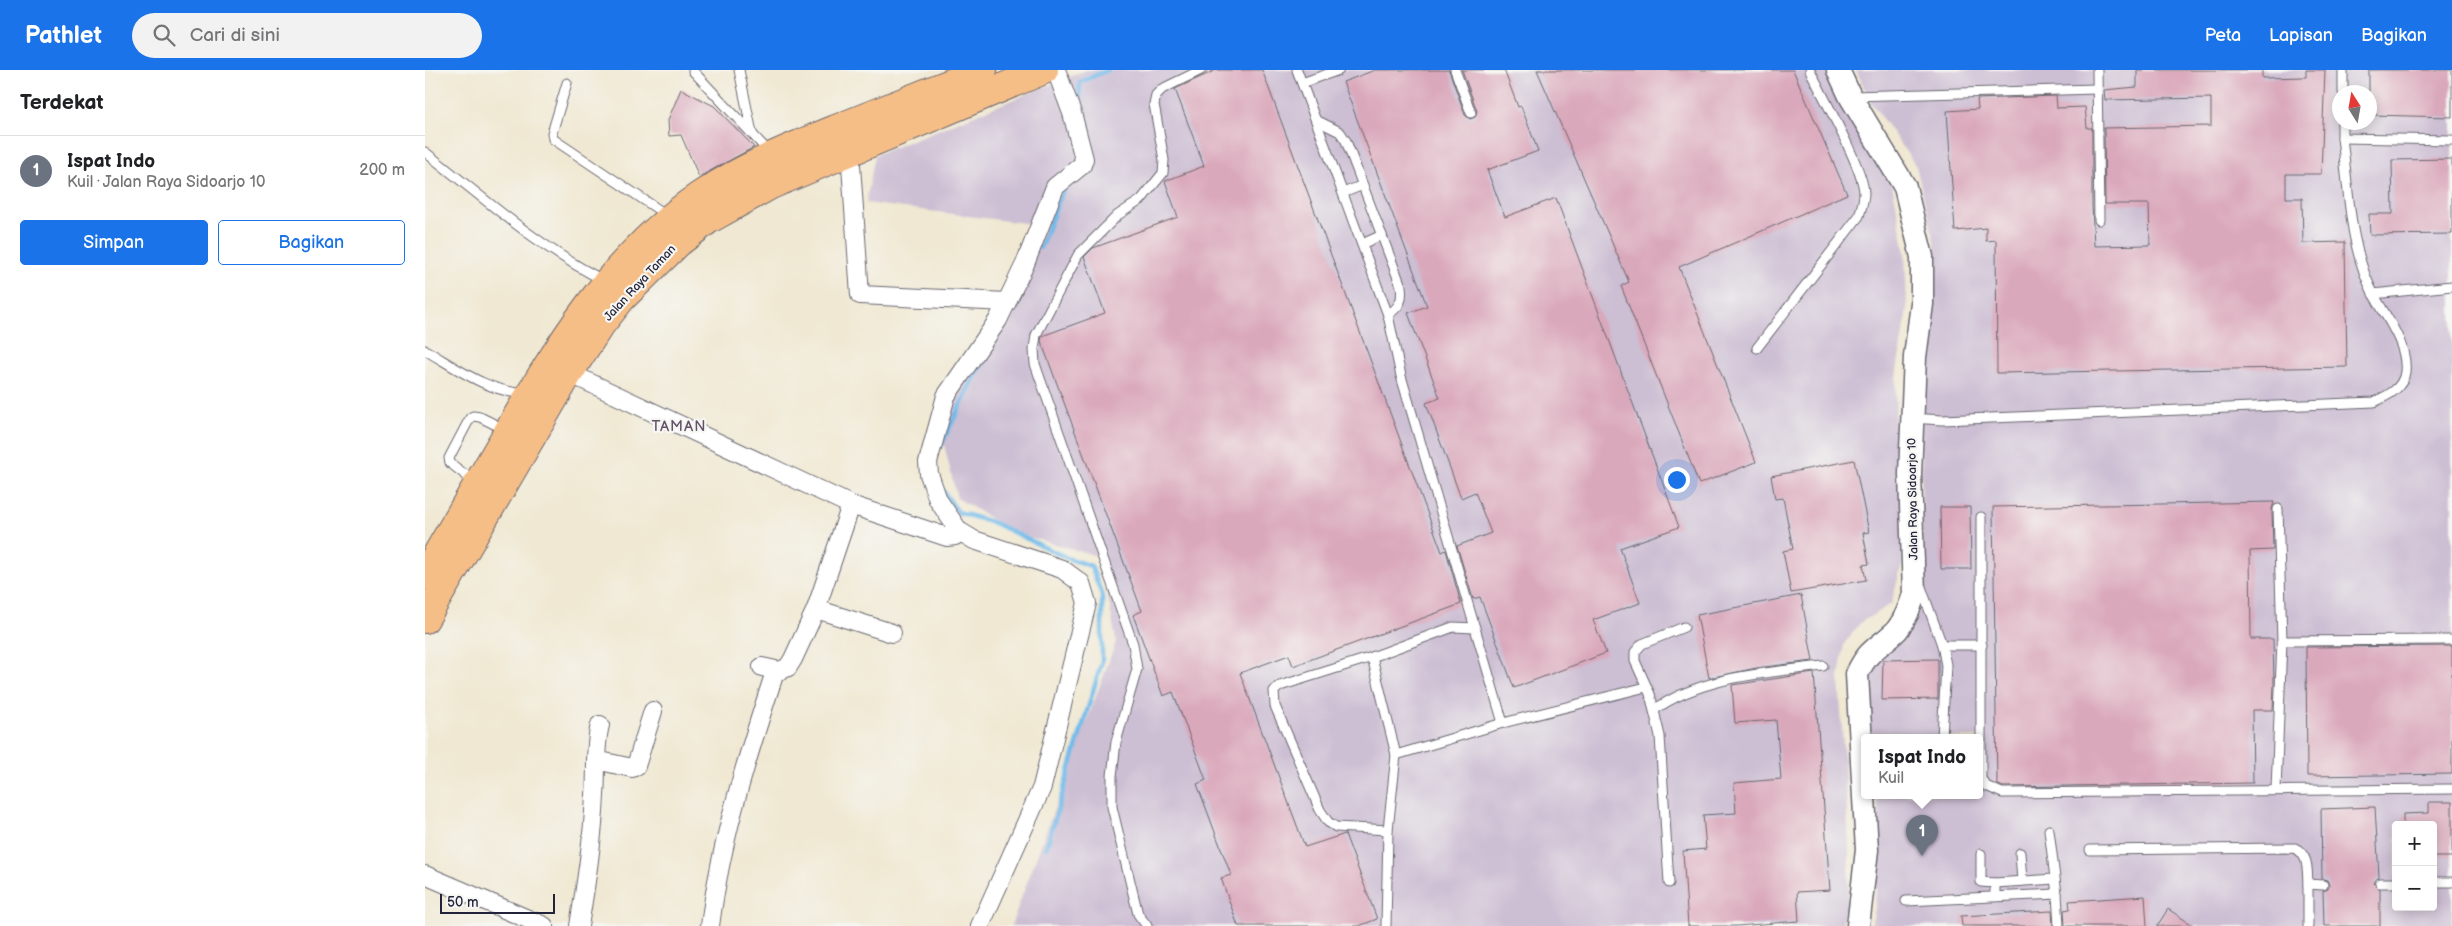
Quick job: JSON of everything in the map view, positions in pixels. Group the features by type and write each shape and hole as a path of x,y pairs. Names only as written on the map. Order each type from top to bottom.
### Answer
{"highway":[{"name":"Jalan Raya Taman","path":"425,575 530,394 580,316 606,281 636,249 670,218 728,178 771,155 983,70"},
{"name":"Jalan Raya Taman","path":"425,619 569,372 599,327 622,298 678,243 708,220 745,198 850,151 1043,70"}],"street":[{"path":"980,926 1042,787 1087,603 1081,583 1062,569 974,540 959,531 938,500 929,474 930,450 946,396 989,335 1007,302 1025,264 1055,187 1082,165 1084,159 1072,113 1056,70"},
{"name":"Jalan Raya Sidoarjo 10","path":"1838,70 1850,96 1905,187 1922,257 1922,304 1911,418 1910,474 1914,594 1909,612 1897,630 1865,657 1857,674 1861,744"},
{"path":"850,151 860,295 1007,302"},
{"path":"569,372 851,505 947,537 955,536 959,531"},
{"path":"710,926 716,886 769,669 783,670 793,659 815,609 851,505"},
{"path":"815,609 892,633"},
{"path":"596,760 632,768 636,766 653,711"},
{"path":"579,926 595,795 600,725"},
{"name":"Jalan Raya Sidoarjo 10","path":"1858,926 1867,850 1864,799"},
{"path":"425,875 544,926"}],"lane":[{"path":"739,70 752,133"},
{"path":"1147,926 1138,914 1112,807 1112,776 1116,742 1137,669 1133,644 1035,364 1034,349 1036,335 1078,255 1118,215 1141,200 1163,173 1164,160 1154,104 1156,95 1162,89 1201,70"},
{"path":"1297,70 1388,315 1401,376 1503,723"},
{"path":"1302,83 1339,70"},
{"path":"1455,70 1471,113"},
{"path":"1757,348 1859,216 1862,207 1864,193 1859,174 1810,70"},
{"path":"2097,70 2099,220"},
{"path":"2343,70 2343,85"},
{"path":"693,71 771,155"},
{"path":"567,83 552,133 553,139 670,218"},
{"path":"1850,96 2097,89"},
{"path":"1316,120 1340,132 1346,141 1401,286 1403,299 1398,307 1388,315"},
{"path":"1911,418 1943,420 2374,402 2399,387 2405,372 2402,351 2390,323 2373,294 2357,255 2342,130"},
{"path":"2342,138 2452,140"},
{"path":"425,152 541,242 584,270 606,281"},
{"path":"1343,193 1363,184"},
{"path":"1362,244 1382,235"},
{"path":"2373,294 2452,286"},
{"path":"425,350 480,382 507,393 530,394"},
{"path":"478,484 450,463 449,458 471,418 473,416 480,417 508,432"},
{"path":"2276,790 2282,641 2277,509"},
{"path":"1981,517 1981,734"},
{"path":"1914,564 1942,645 1946,665 1943,734"},
{"path":"1388,830 1336,827 1328,822 1320,810 1273,698 1274,692 1280,686 1371,657 1453,627 1475,628"},
{"path":"1669,883 1660,736 1655,710 1635,661 1635,652 1641,644 1684,627"},
{"path":"2282,641 2452,640"},
{"path":"1942,645 1982,645"},
{"path":"1371,657 1396,755 1388,830 1386,926"},
{"path":"1655,710 1682,694 1713,683 1755,674 1823,666"},
{"path":"1396,755 1503,723 1646,687"},
{"path":"1983,781 1986,786 2002,792 2452,789"},
{"path":"2049,830 2059,926"},
{"path":"2090,850 2295,848 2306,858 2309,926"},
{"path":"2020,852 2022,881"},
{"path":"1981,854 1981,882 1995,883 2054,879"},
{"path":"2437,882 2452,882"},
{"path":"1995,883 1995,895"},
{"path":"2380,883 2392,883"},
{"path":"2308,884 2323,885"},
{"path":"1906,901 1995,895 2057,894"}],"shaded area":[{"path":"1087,70 1828,70 1892,183 1905,253 1907,308 1896,377 1895,453 1903,518 1902,564 1891,604 1861,622 1844,644 1839,678 1849,845 1848,904 1841,926 1011,926 1116,642 1101,557 1015,533 957,498 939,424 1040,225 866,203 875,155"},
{"path":"1856,70 2452,70 2452,926 1871,926 1875,909 1880,826 1877,799 1983,799 1983,734 1870,734 1865,670 1912,625 1922,605 1921,390 1933,305 1935,245 1916,166 1870,101"}],"building":[{"path":"1216,70 1262,70 1442,552 1446,550 1461,604 1293,666 1289,655 1240,673 1305,847 1345,834 1377,919 1359,926 1238,926 1221,878 1231,875 1197,784 1206,780 1173,692 1163,696 1133,615 1142,611 1041,341 1042,336 1105,313 1084,257 1093,248 1178,217 1165,181 1204,166 1175,89"},
{"path":"1375,70 1449,70 1465,115 1470,119 1475,117 1477,111 1462,70 1504,70 1518,107 1521,106 1538,151 1487,170 1505,217 1556,198 1679,527 1620,548 1640,603 1593,620 1606,653 1514,688 1480,597 1473,599 1457,546 1491,533 1475,492 1461,498 1426,403 1440,398 1408,313 1427,306 1343,82"},
{"path":"1537,70 1793,70 1847,194 1679,267 1756,462 1699,484 1621,286 1629,282"},
{"path":"2137,70 2262,70 2262,78 2306,77 2306,70 2325,70 2321,174 2286,174 2286,198 2302,198 2303,243 2345,242 2347,367 1997,373 1996,240 1986,241 1986,228 1955,231 1947,111 1978,109 1977,99 2056,96 2057,108 2085,107 2087,128 2092,128 2094,246 2150,245 2149,204 2105,204 2104,128 2211,126 2211,98 2105,100 2104,90 2137,87"},
{"path":"2369,70 2452,70 2452,117 2377,115 2377,85 2369,85"},
{"path":"681,89 714,106 754,147 699,177 681,135 669,136 668,120"},
{"path":"2452,159 2452,234 2370,235 2369,214 2393,214 2392,160"},
{"path":"1854,460 1869,532 1863,533 1869,564 1863,565 1866,580 1791,593 1783,551 1793,549 1783,498 1775,499 1771,476"},
{"path":"2274,502 2272,509 2273,550 2250,551 2251,639 2273,639 2274,684 2273,710 2252,710 2253,783 2003,787 1997,784 1993,507"},
{"path":"1940,507 1970,507 1971,569 1941,569"},
{"path":"1801,595 1813,661 1756,668 1709,678 1697,615"},
{"path":"2452,646 2452,774 2307,776 2306,647"},
{"path":"1938,659 1938,699 1882,700 1883,660"},
{"path":"1814,673 1830,890 1797,892 1799,921 1737,926 1688,926 1683,851 1706,849 1703,815 1736,813 1734,783 1781,779 1776,720 1735,723 1732,685"},
{"path":"2429,802 2452,802 2452,857 2437,857 2437,821 2403,821 2403,814 2429,813"},
{"path":"2375,807 2379,877 2374,883 2380,889 2380,926 2324,926 2323,891 2328,889 2329,885 2327,880 2322,879 2321,809"},
{"path":"2145,896 2147,926 2065,926 2064,910 2070,909 2069,901"},
{"path":"2168,909 2194,926 2157,926"},
{"path":"2052,911 2053,926 1962,926 1961,916"}],"waterway":[{"path":"1079,110 1080,82 1108,70"},
{"path":"1040,248 1064,188"},
{"path":"940,447 992,342"},
{"path":"941,488 958,512 994,523 1067,558 1091,566 1102,595 1102,661 1046,848"}],"place":[{"name":"Ispat Indo","path":"1922,856"}],"district":[{"name":"TAMAN","path":"679,426"}]}
